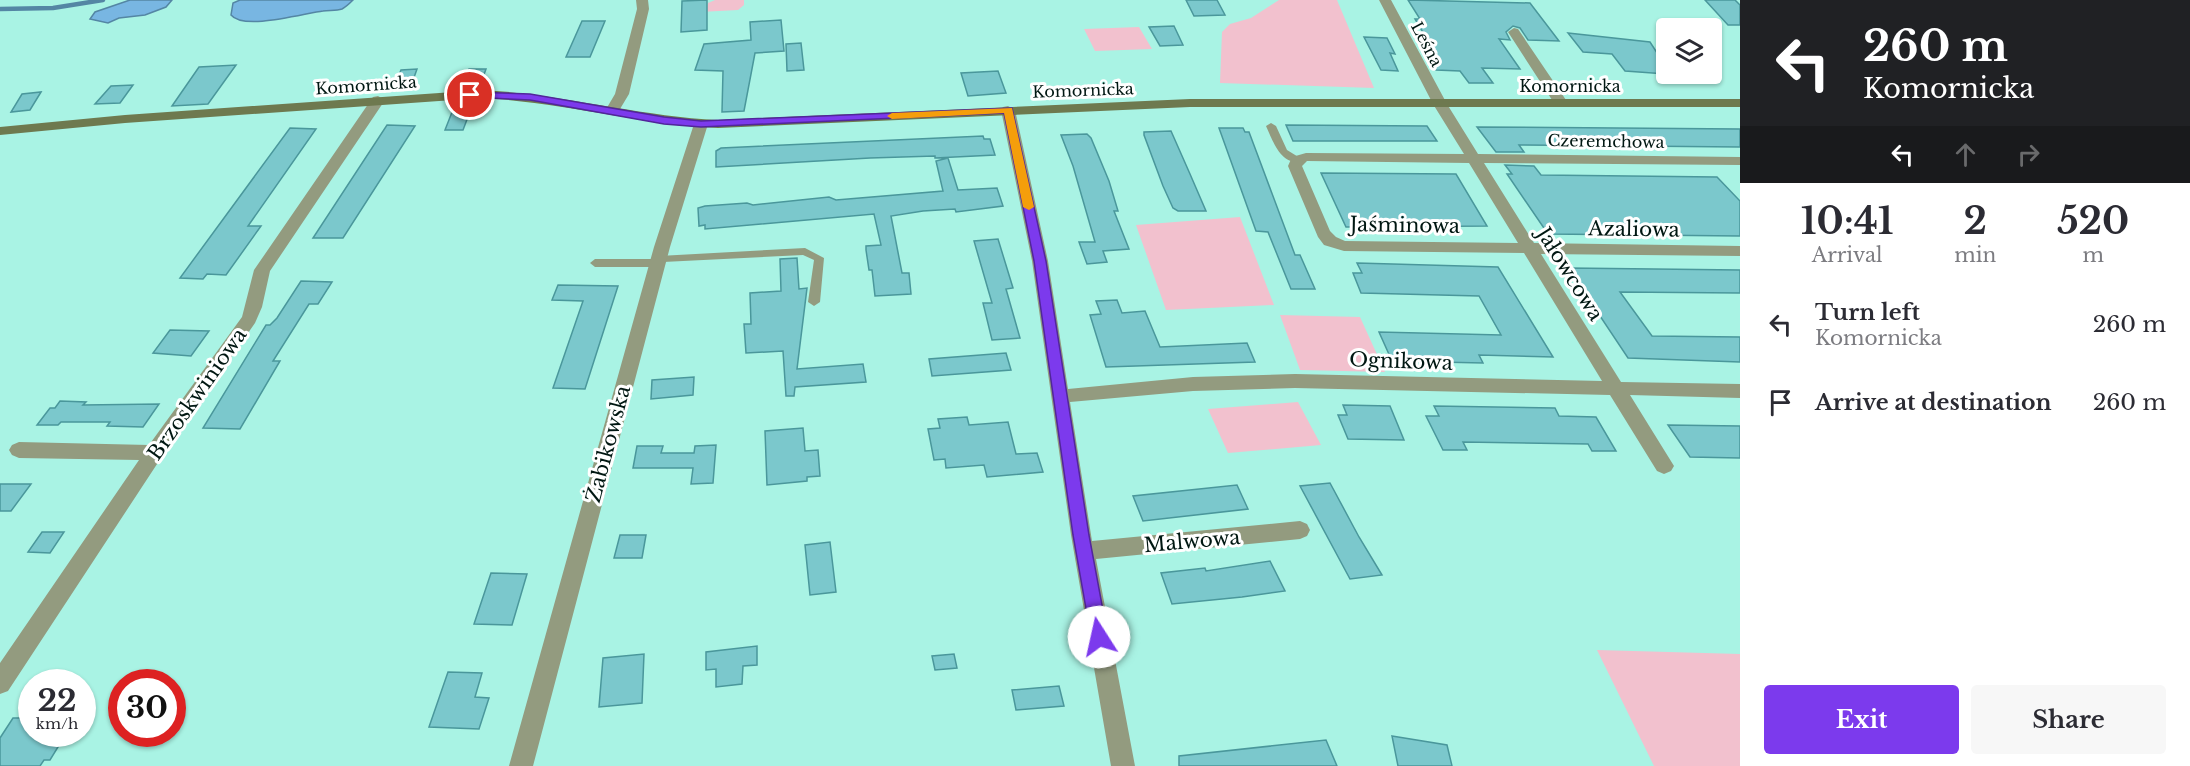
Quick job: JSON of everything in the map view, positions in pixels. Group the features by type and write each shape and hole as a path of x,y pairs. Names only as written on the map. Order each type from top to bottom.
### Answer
{"street":[{"path":"612,111 622,94 643,9 642,0"},
{"name":"Leśna","path":"1385,0 1440,104"},
{"path":"1514,32 1561,103"},
{"name":"Komornicka","path":"0,131 378,100 503,95 701,124 1190,103 1740,103"},
{"name":"Brzoskwiniowa","path":"0,683 154,453 254,312 257,282 262,270 378,100"},
{"name":"Jałowcowa","path":"1440,104 1614,389 1664,466"},
{"path":"1008,110 1040,261 1084,551 1123,766"},
{"name":"Żabikowska","path":"522,766 658,261 701,124"},
{"path":"1297,160 1306,157 1472,158"},
{"name":"Czeremchowa","path":"1472,158 1739,162"},
{"name":"Jaśminowa","path":"1297,160 1296,170 1323,233 1336,244 1355,247 1528,249"},
{"name":"Azaliowa","path":"1528,249 1740,251"},
{"name":"Ognikowa","path":"1061,396 1193,384 1265,381 1740,391"},
{"path":"19,450 154,453"},
{"name":"Malwowa","path":"1084,551 1300,530"}],"lane":[{"path":"1271,126 1282,152 1297,160"},
{"path":"595,263 805,251 819,258 814,302"}],"shaded area":[{"path":"715,0 744,0 744,5 738,10 700,12 700,7 707,7 708,3"},
{"path":"1279,0 1337,0 1374,88 1220,83 1222,32 1230,24 1251,18"},
{"path":"1139,27 1152,49 1095,51 1084,29"},
{"path":"1240,217 1274,305 1166,310 1136,225"},
{"path":"1280,315 1360,317 1385,372 1300,370"},
{"path":"1298,402 1321,445 1228,453 1208,409"},
{"path":"1597,650 1740,654 1740,766 1654,766"}],"water":[{"path":"130,0 172,0 166,7 145,15 119,18 108,23 90,19 95,12"},
{"path":"240,0 353,0 340,10 275,20 248,21 238,20 231,15 233,3"}],"building":[{"path":"707,0 707,30 681,32 682,1"},
{"path":"1186,0 1217,0 1225,15 1194,16"},
{"path":"1408,0 1530,3 1559,41 1528,40 1520,28 1513,26 1506,32 1510,40 1499,39 1520,69 1482,68 1493,83 1469,83 1460,71 1436,70 1426,51 1434,51 1415,19 1420,19"},
{"path":"1705,0 1735,0 1740,5 1740,25 1728,25"},
{"path":"781,20 784,51 755,53 744,111 722,112 723,71 695,70 704,44 751,40 750,22"},
{"path":"582,21 605,21 590,57 566,57"},
{"path":"1174,26 1183,45 1160,46 1149,27"},
{"path":"1568,33 1650,42 1656,51 1656,73 1625,71 1612,54 1583,52"},
{"path":"1364,37 1387,38 1395,54 1390,53 1398,71 1381,70"},
{"path":"801,43 804,70 787,71 786,44"},
{"path":"236,65 208,104 172,106 199,67"},
{"path":"417,69 411,86 394,87 401,70"},
{"path":"469,69 486,69 479,88 461,89"},
{"path":"998,71 1006,93 968,96 961,73"},
{"path":"133,85 120,103 95,104 111,86"},
{"path":"41,92 30,110 11,112 22,94"},
{"path":"474,101 463,130 445,130 456,102"},
{"path":"387,125 415,126 343,238 313,238"},
{"path":"1286,125 1427,126 1437,141 1293,141"},
{"path":"1477,127 1740,129 1740,147 1519,145 1524,152 1496,152"},
{"path":"290,128 316,129 248,226 261,226 226,275 207,274 203,279 180,278"},
{"path":"1219,128 1243,128 1245,132 1249,132 1295,255 1300,255 1315,289 1291,289 1268,232 1256,231"},
{"path":"1171,131 1206,211 1178,211 1173,208 1163,186 1144,132"},
{"path":"1087,134 1091,138 1109,181 1118,211 1114,211 1129,249 1103,251 1107,262 1087,264 1079,242 1095,242 1073,166 1061,135"},
{"path":"983,136 984,139 990,139 995,155 870,158 716,167 716,151 721,148"},
{"path":"948,158 958,190 997,188 1003,206 956,212 955,209 923,211 891,216 902,273 909,273 911,294 875,296 872,270 869,270 866,250 866,246 881,245 874,214 705,229 705,225 699,226 698,208 705,206 747,203 753,205 829,197 836,200 943,191 936,161"},
{"path":"1505,165 1534,166 1541,175 1717,177 1740,201 1740,236 1548,234 1507,174 1512,174"},
{"path":"1321,173 1456,174 1487,226 1346,227"},
{"path":"998,239 1013,288 1006,289 1020,338 992,340 983,303 992,303 974,241"},
{"path":"797,258 799,289 807,288 797,369 863,364 866,382 795,387 794,396 786,396 783,351 746,353 744,324 751,324 750,293 781,291 780,259"},
{"path":"1357,263 1498,267 1553,357 1479,355 1483,363 1392,361 1379,332 1501,335 1479,296 1361,293 1353,273 1362,273"},
{"path":"1568,268 1740,270 1740,293 1620,292 1652,336 1740,337 1740,362 1628,358"},
{"path":"301,281 332,282 318,304 309,304 273,361 280,361 240,429 203,428 266,325 270,325 277,318"},
{"path":"558,285 618,286 585,389 553,388 583,301 552,300"},
{"path":"1117,300 1122,313 1145,311 1160,347 1247,343 1255,362 1106,367 1090,315 1101,314 1096,301"},
{"path":"170,330 209,331 191,356 153,353"},
{"path":"1006,353 1011,370 932,376 929,359"},
{"path":"694,377 693,395 651,399 652,380"},
{"path":"60,401 86,402 83,405 159,404 143,427 107,426 110,422 61,422 58,425 37,425 50,408 55,408"},
{"path":"1343,405 1390,406 1404,440 1348,439 1338,415 1347,415"},
{"path":"1434,406 1555,408 1559,416 1596,417 1616,451 1592,451 1588,444 1463,442 1467,450 1443,450 1426,416 1439,416"},
{"path":"967,417 969,425 1008,422 1016,454 1037,453 1043,472 987,477 984,465 946,468 945,459 934,460 928,429 940,428 938,419"},
{"path":"1668,425 1740,426 1740,458 1690,457"},
{"path":"803,428 805,451 818,450 820,476 807,477 807,481 767,485 765,431"},
{"path":"716,445 713,483 691,484 693,468 633,468 637,446 663,446 661,453 694,453 695,446"},
{"path":"1330,483 1382,575 1350,579 1300,486"},
{"path":"0,484 31,484 11,511 0,511"},
{"path":"1237,485 1248,509 1143,521 1133,496"},
{"path":"42,532 64,532 50,553 28,552"},
{"path":"620,535 646,535 642,558 614,558"},
{"path":"830,542 836,592 810,595 805,545"},
{"path":"1270,561 1285,591 1172,604 1161,573 1205,568 1206,571"},
{"path":"491,573 527,574 512,625 474,624"},
{"path":"757,646 757,665 743,666 742,684 716,687 716,669 706,670 706,652"},
{"path":"644,654 642,703 599,707 603,658"},
{"path":"954,654 957,668 935,670 932,656"},
{"path":"448,672 482,673 475,697 489,698 479,729 429,727"},
{"path":"1059,686 1064,706 1016,710 1012,690"},
{"path":"13,718 18,718 18,747 58,747 50,760 44,760 40,766 0,766 0,738"},
{"path":"1392,736 1447,745 1452,766 1398,766"},
{"path":"1326,740 1337,766 1179,766 1179,756"}],"waterway":[{"path":"0,9 53,8 103,0"}],"slow traffic":[{"path":"892,116 1008,110 1029,207"}],"route":[{"path":"470,95 530,97 664,120 701,124 1008,110 1047,301 1081,535 1099,637"}]}
